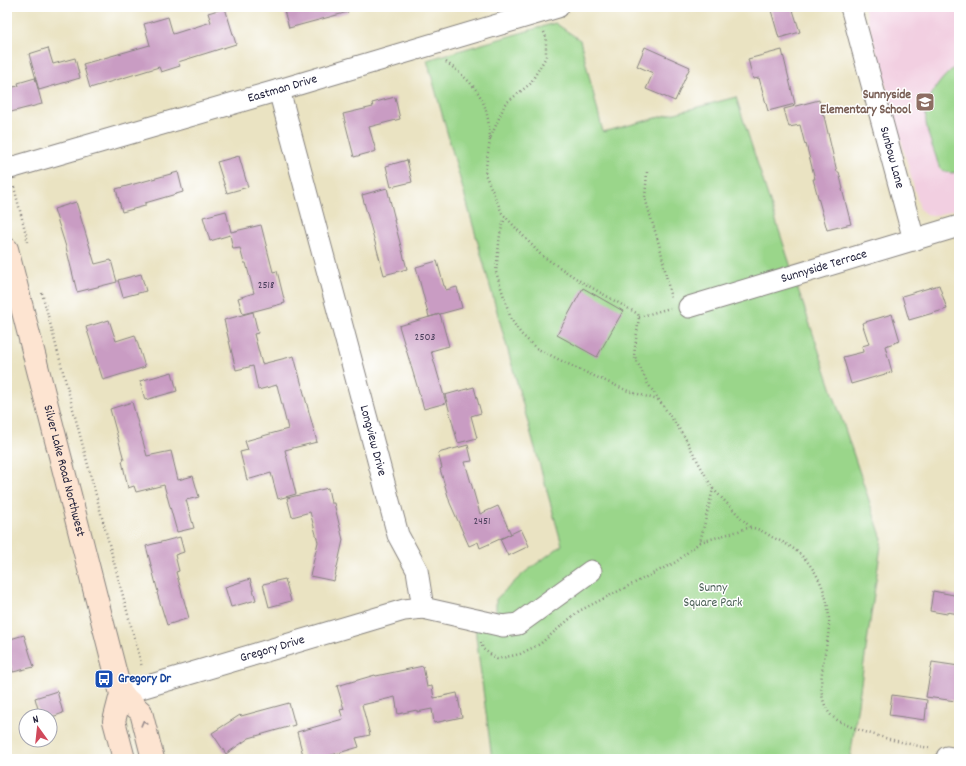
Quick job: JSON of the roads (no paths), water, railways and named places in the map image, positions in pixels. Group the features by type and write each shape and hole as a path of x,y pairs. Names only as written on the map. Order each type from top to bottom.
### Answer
{"main road":[{"name":"Silver Lake Road Northwest","path":"7,249 121,694 114,721 124,759"},
{"path":"121,694 141,712 153,759"}],"street":[{"name":"Eastman Drive","path":"8,169 427,47 558,7"},
{"name":"Sunbow Lane","path":"850,7 914,240"},
{"name":"Longview Drive","path":"279,90 398,535 417,570 423,608"},
{"name":"Sunnyside Terrace","path":"681,307 959,226"},
{"path":"423,608 502,626 518,624 591,570"},
{"name":"Gregory Drive","path":"121,694 404,610 423,608"}],"place":[{"name":"Sunnyside Elementary School","path":"925,102"},
{"name":"Gregory Dr","path":"104,679"}],"park label":[{"name":"Sunny Square Park","path":"713,596"}]}
